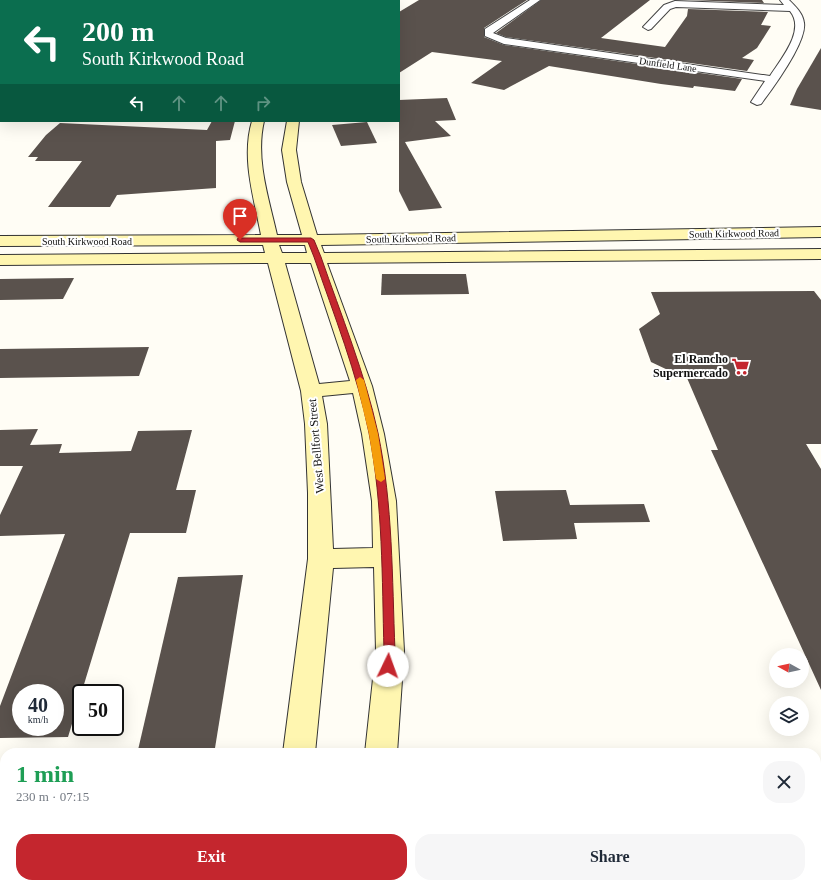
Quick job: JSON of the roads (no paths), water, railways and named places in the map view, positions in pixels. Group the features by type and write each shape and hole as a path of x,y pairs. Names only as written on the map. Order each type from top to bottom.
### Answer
{"main road":[{"name":"West Bellfort Street","path":"258,122 254,132 254,151 257,179 272,248 311,391 316,424 320,493 320,559 300,748"},
{"path":"292,122 289,150 294,182 311,240 362,386 373,434 384,501 390,651 381,748"},
{"name":"South Kirkwood Road","path":"0,260 272,248 311,240 821,232"},
{"path":"695,234 707,254"},
{"name":"South Kirkwood Road","path":"0,241 272,248 317,257 821,254"},
{"path":"311,391 362,386"},
{"path":"320,559 387,557"}],"street":[{"name":"Dunfield Lane","path":"536,0 488,31 488,34 504,41 771,79"},
{"path":"757,102 771,79 788,56 800,31 801,24 792,8 784,0"},
{"path":"648,27 666,7 675,4 792,8"}],"place":[{"name":"El Rancho Supermercado","path":"741,366"}]}
